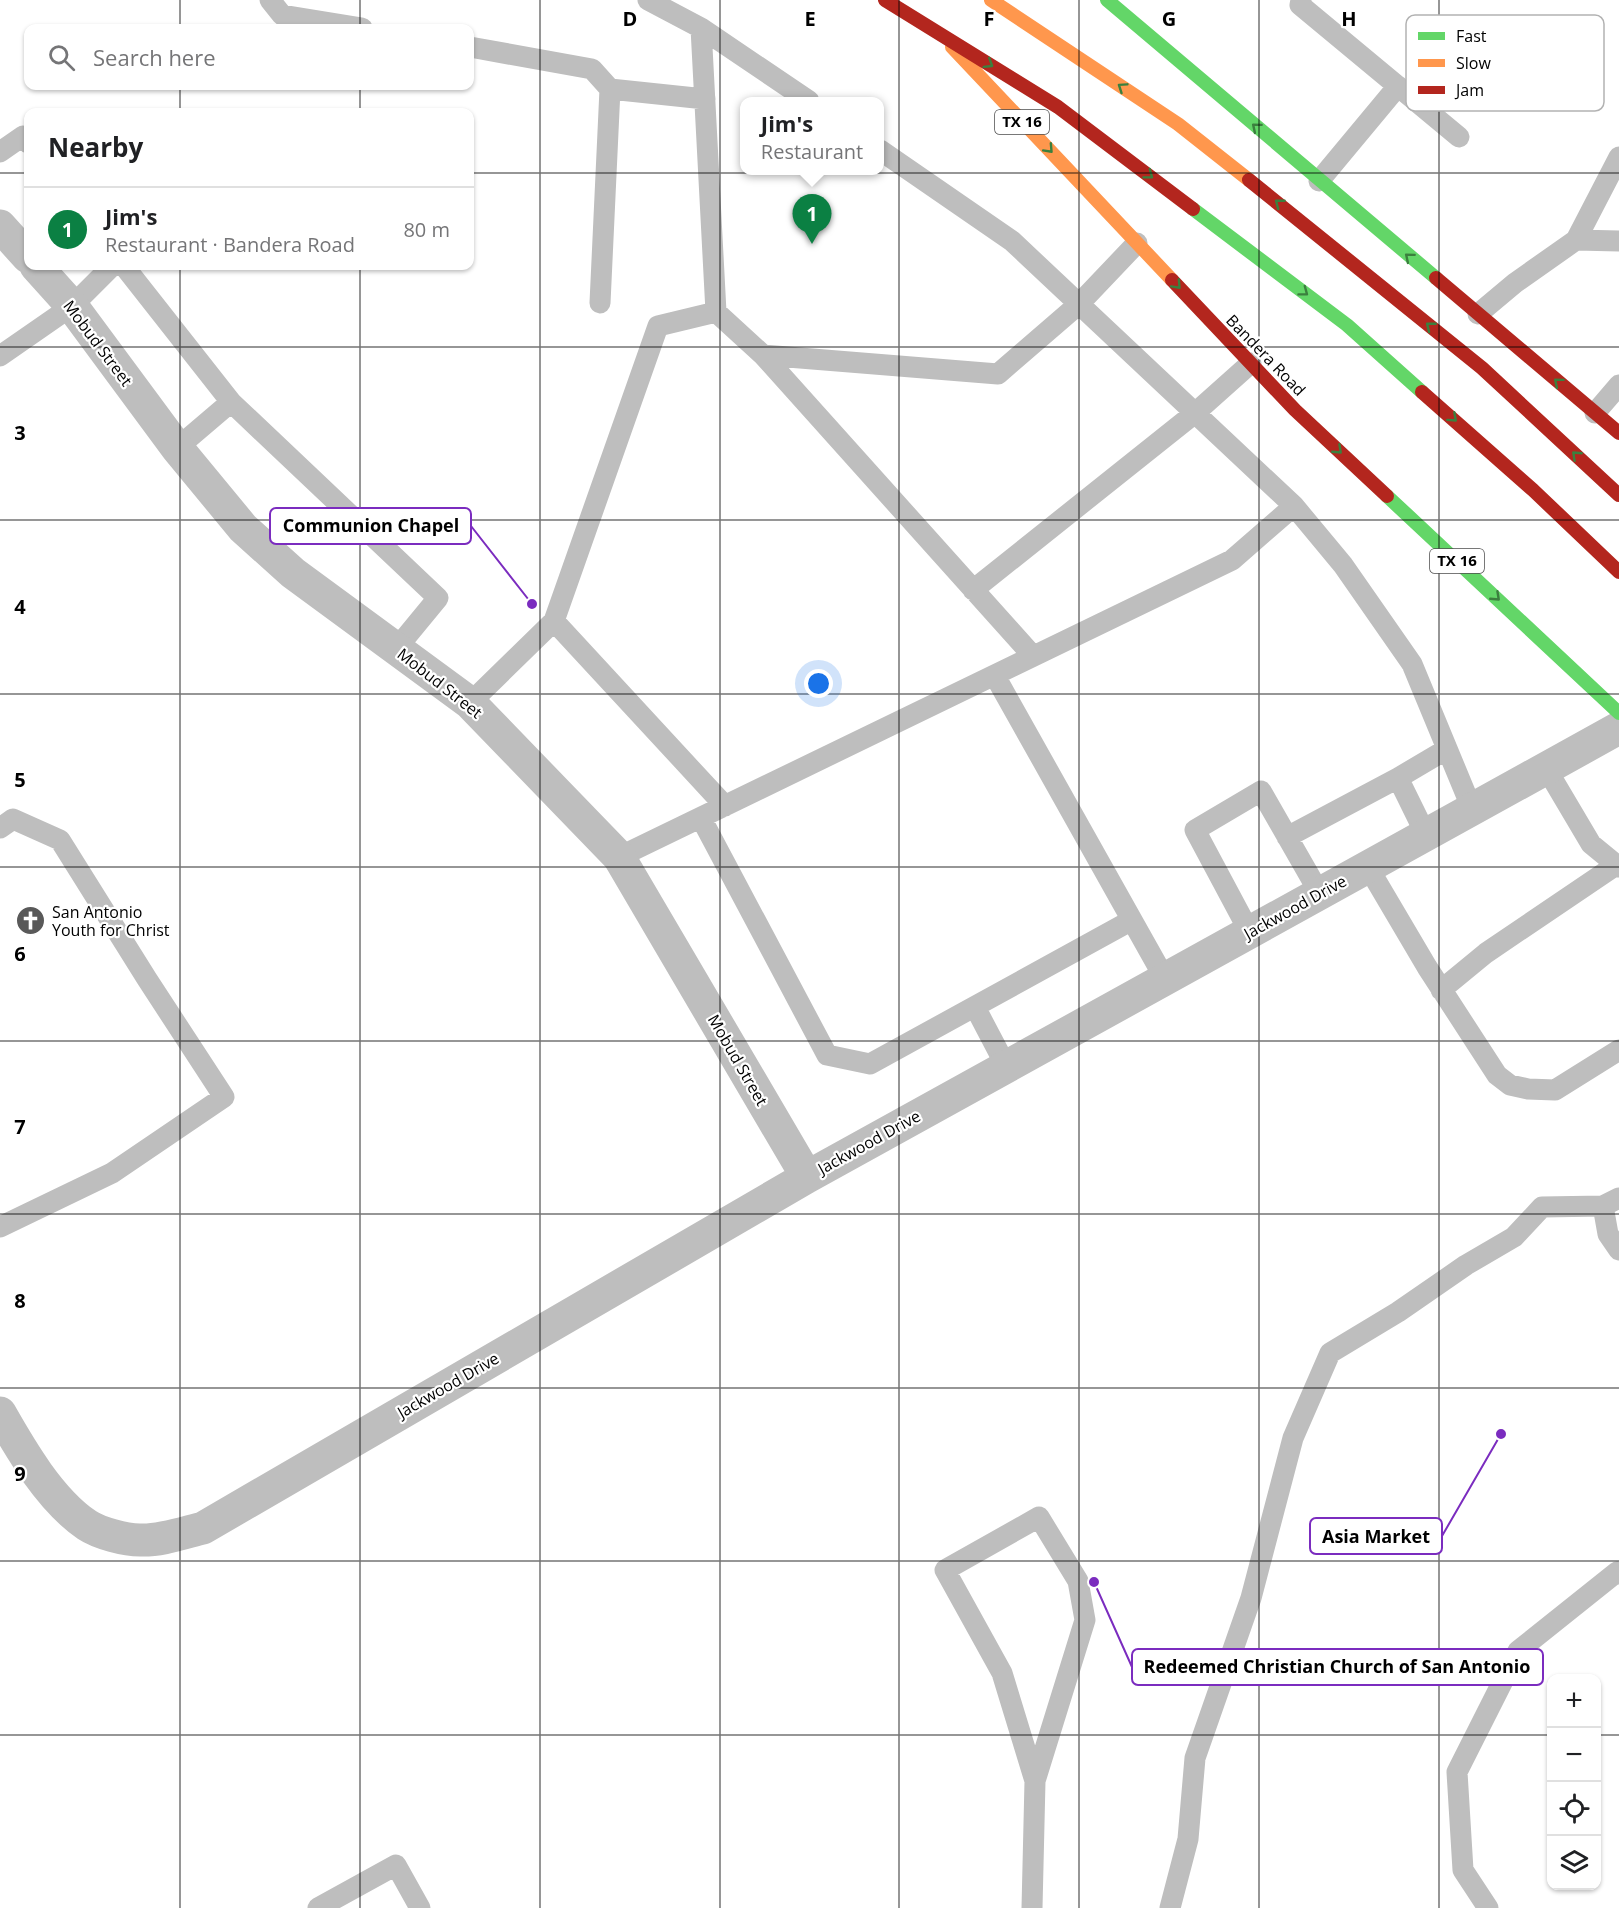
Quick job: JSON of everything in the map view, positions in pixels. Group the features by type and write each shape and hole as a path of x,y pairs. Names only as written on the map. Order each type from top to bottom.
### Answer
{"main road":[{"path":"885,0 1058,106 1347,325 1533,490 1619,572"},
{"name":"Bandera Road","path":"908,0 1295,410 1619,713"},
{"path":"991,0 1178,124 1313,230 1482,368 1619,495"},
{"path":"1107,0 1619,433"},
{"path":"1149,18 1161,46"}],"street":[{"path":"0,226 24,253"},
{"name":"Mobud Street","path":"40,270 72,306 177,448 243,528 294,573 470,703 620,857 807,1177"},
{"name":"Jackwood Drive","path":"0,1413 24,1455 65,1507 88,1526 118,1537 141,1540 170,1537 203,1528 807,1177 1619,728"}],"lane":[{"path":"270,0 282,15 337,24"},
{"path":"648,0 701,28 802,97"},
{"path":"1301,0 1300,6 1406,93"},
{"path":"701,28 716,312 763,355 1033,656"},
{"path":"474,48 592,69 610,89 705,99"},
{"path":"1319,181 1398,86"},
{"path":"600,303 610,89"},
{"path":"1428,111 1459,137"},
{"path":"0,152 24,137"},
{"path":"884,153 1012,241 1294,506 1343,565 1412,664 1472,809"},
{"path":"1478,314 1515,283 1576,240 1619,157"},
{"path":"1576,240 1619,241"},
{"path":"763,355 998,374 1079,304 1137,243"},
{"path":"0,356 72,306 108,270"},
{"path":"127,270 231,402 438,598 396,649"},
{"path":"470,703 554,621 658,326 716,312"},
{"path":"973,590 1195,413 1251,363"},
{"path":"1595,413 1619,385"},
{"path":"177,448 231,402"},
{"path":"620,857 1232,560 1294,506"},
{"path":"554,621 725,806"},
{"path":"995,676 1165,979"},
{"path":"1287,837 1447,749"},
{"path":"1442,990 1486,953 1618,866 1591,844 1546,768"},
{"path":"1398,778 1426,835"},
{"path":"1250,933 1195,830 1261,791 1320,894"},
{"path":"701,818 826,1056 870,1064 1132,920"},
{"path":"0,828 13,819 60,840 224,1097 112,1173 0,1227"},
{"path":"1368,867 1442,990 1497,1075 1510,1085 1528,1089 1555,1090 1619,1050"},
{"path":"975,1007 1006,1066"},
{"path":"1170,1908 1188,1839 1195,1758 1251,1598 1293,1438 1330,1353 1398,1312 1466,1265 1514,1237 1542,1207 1611,1202 1608,1234 1619,1250"},
{"path":"1032,1908 1035,1781 1085,1620 1078,1581 1039,1517 945,1570 1002,1673 1035,1781"},
{"path":"1488,1908 1463,1870 1457,1772 1518,1651 1617,1572 1619,1574"},
{"path":"318,1908 396,1865 420,1908"}],"traffic: fast":[{"path":"1107,0 1436,278"},
{"path":"1193,209 1347,325 1422,392"},
{"path":"1387,496 1619,713"}],"traffic: slow":[{"path":"991,0 1178,124 1249,180"},
{"path":"952,47 1172,280"}],"traffic: jam":[{"path":"885,0 1058,107 1193,209"},
{"path":"1249,180 1482,368 1619,495"},
{"path":"1436,278 1619,433"},
{"path":"1172,280 1295,410 1387,496"},
{"path":"1422,392 1533,490 1619,572"}],"place":[{"name":"Jim's","path":"812,244"},
{"name":"Communion Chapel","path":"532,604"},
{"name":"San Antonio Youth for Christ","path":"31,921"},
{"name":"Asia Market","path":"1501,1434"},
{"name":"Redeemed Christian Church of San Antonio","path":"1094,1582"}]}
